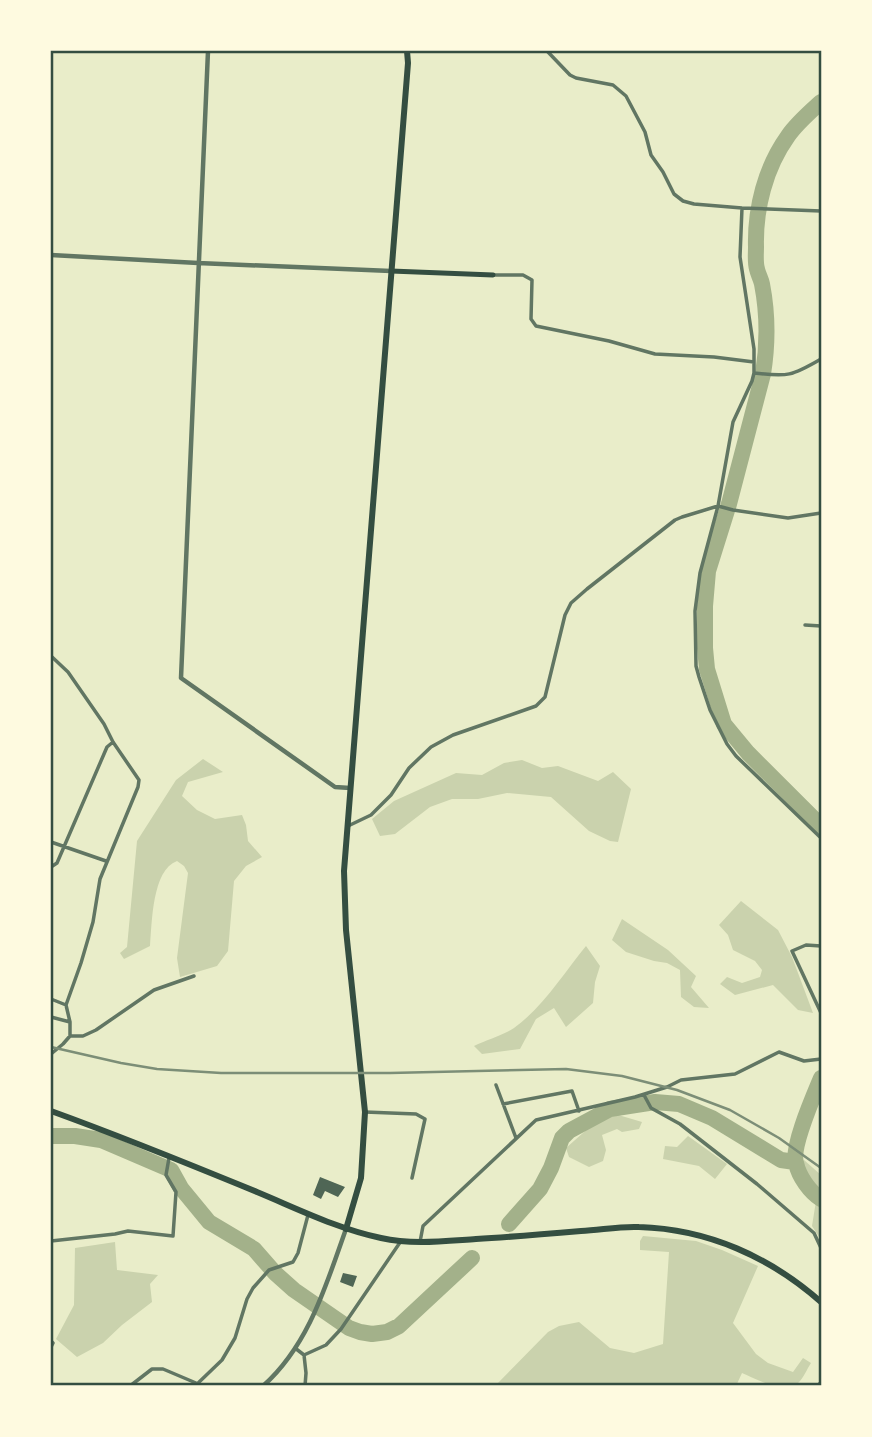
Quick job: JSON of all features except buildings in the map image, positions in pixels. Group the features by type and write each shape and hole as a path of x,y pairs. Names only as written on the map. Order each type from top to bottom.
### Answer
{"main road":[{"path":"346,1229 361,1178 365,1112 345,918 344,871 407,51"},
{"path":"391,271 493,275"},
{"path":"51,1111 346,1229 382,1239 420,1242 507,1238 616,1228 677,1230 713,1240 770,1264 821,1302"}],"street":[{"path":"208,51 181,678 335,787 350,788"},
{"path":"547,51 570,75 613,85 626,96 645,132 651,155 674,194 683,201 744,209 821,211"},
{"path":"744,209 740,257 754,349 754,373 733,422 718,506 700,573 695,611 696,666 710,710 727,744 736,756 821,838"},
{"path":"51,256 391,271"},
{"path":"493,275 523,275 532,280 531,318 536,326 609,341 655,354 754,362"},
{"path":"754,373 799,373 821,359"},
{"path":"348,826 371,814 391,795 409,768 431,747 453,735 536,706 545,697 565,615 571,604 675,520 718,506 788,518 821,513"},
{"path":"805,625 821,626"},
{"path":"51,656 68,671 139,780 100,878 93,922 66,1005 70,1022 69,1036 51,1054"},
{"path":"51,867 57,863 107,747 113,742"},
{"path":"51,842 106,861"},
{"path":"821,946 806,945 792,951 821,1010"},
{"path":"69,1036 96,1030 154,990 194,976"},
{"path":"51,999 66,1005"},
{"path":"51,1017 70,1022"},
{"path":"420,1242 423,1226 536,1120 645,1097 681,1080 735,1073 779,1052 804,1061 820,1059 821,1053"},
{"path":"496,1085 516,1138"},
{"path":"503,1104 572,1091 579,1111"},
{"path":"645,1097 651,1108 680,1124 757,1184 814,1233 821,1248"},
{"path":"365,1112 416,1114 425,1119 412,1178"},
{"path":"51,1241 128,1231 173,1236 176,1192 166,1175 169,1160"},
{"path":"130,1386 152,1369 163,1369 196,1385 222,1360 234,1338 253,1288 269,1270 293,1262 298,1254 309,1213"},
{"path":"263,1386 291,1355 315,1311 346,1229"},
{"path":"304,1355 326,1345 341,1329 401,1241"},
{"path":"51,1341 51,1348"},
{"path":"295,1348 304,1355 304,1386"}],"green space":[{"path":"203,759 223,772 188,782 182,796 197,810 215,819 242,815 248,841 262,857 246,866 234,881 228,951 217,966 180,977 177,958 188,873 177,861 169,866 158,886 150,946 124,959 120,953 127,947 137,841 176,780"},
{"path":"522,760 542,768 558,766 598,781 613,772 631,789 618,842 589,831 551,797 507,793 478,799 452,799 430,807 395,834 380,836 372,819 394,801 456,773 482,775 504,763"},
{"path":"741,901 778,930 792,957 813,1013 798,1010 773,985 735,995 720,984 727,977 742,983 760,977 762,970 755,961 733,950 728,935 719,925"},
{"path":"622,919 668,950 696,976 691,987 709,1008 694,1007 681,997 680,970 667,963 626,952 612,940"},
{"path":"586,946 600,966 593,1003 566,1027 554,1008 536,1019 520,1049 482,1054 474,1046 510,1031 525,1020"},
{"path":"615,1114 642,1122 639,1129 622,1132 617,1129 602,1135 606,1150 603,1161 589,1167 569,1157 566,1148 601,1117"},
{"path":"688,1136 727,1164 715,1179 699,1166 663,1159 665,1146 677,1147"},
{"path":"804,1160 821,1175 821,1240 812,1226 816,1201 798,1186 796,1168"},
{"path":"643,1236 696,1241 758,1266 733,1323 756,1354 768,1363 793,1372 803,1358 811,1363 800,1381 792,1386 778,1387 742,1373 736,1386 495,1386 548,1332 559,1326 579,1322 610,1348 634,1353 663,1344 669,1252 640,1250"},
{"path":"115,1242 117,1270 158,1275 150,1284 152,1302 103,1343 77,1357 56,1339 74,1305 75,1248"}],"waterway":[{"path":"821,102 788,136 773,162 763,189 757,218 756,261 762,284 767,329 765,363 729,504 708,571 705,606 707,669 724,724 748,753 821,826"},
{"path":"821,1078 804,1121 795,1155 802,1179 821,1199"},
{"path":"509,1224 540,1189 562,1138 569,1131 610,1109 655,1102 679,1104 712,1118 781,1160 795,1162"},
{"path":"51,1136 101,1140 171,1170 181,1188 209,1222 254,1249 294,1290 349,1328 360,1332 387,1332 399,1326 472,1258"}],"railway":[{"path":"51,1047 157,1069 221,1073 566,1069 622,1076 677,1090 730,1110 779,1138 821,1168"}]}
